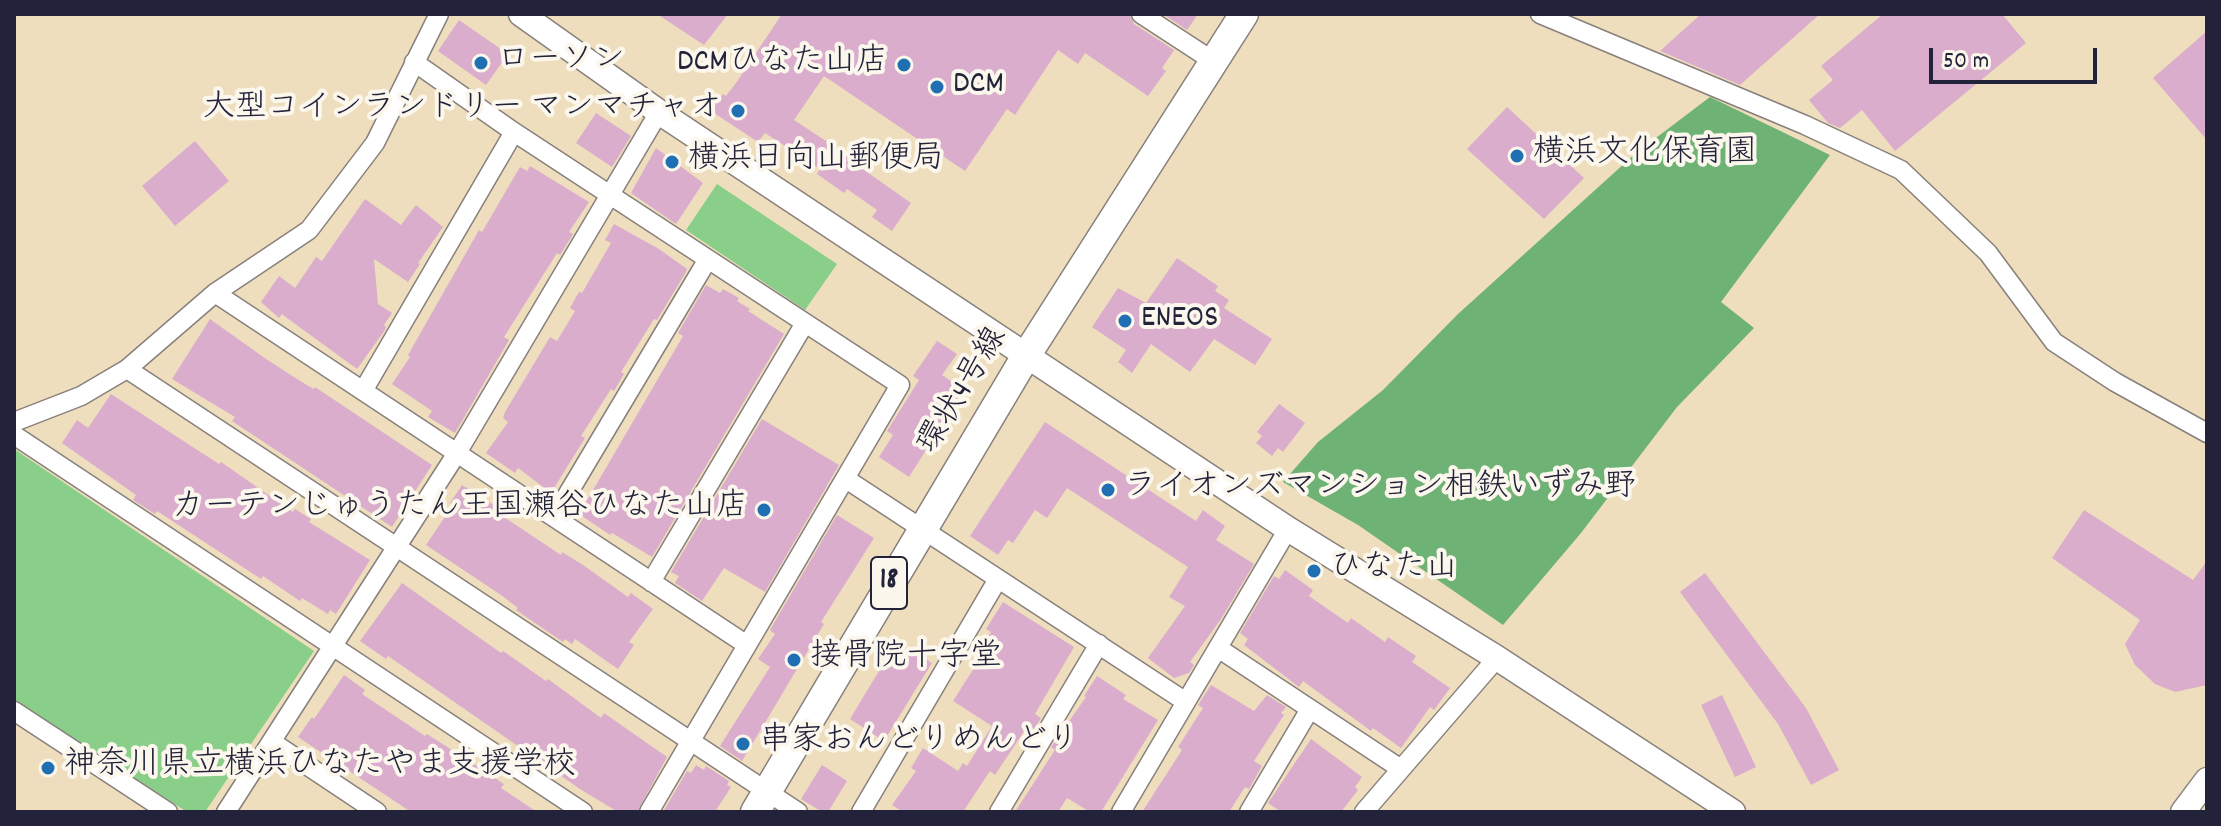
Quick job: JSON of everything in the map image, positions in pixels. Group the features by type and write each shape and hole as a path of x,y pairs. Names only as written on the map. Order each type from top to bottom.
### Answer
{"main road":[{"name":"環状4号線","path":"761,803 1026,356 1244,14"}],"street":[{"path":"14,422 81,396 127,369 215,293 309,230 375,143 439,14"},
{"path":"521,14 659,112 1288,529 1497,658 1733,812"},
{"path":"1141,14 1213,61"},
{"path":"1540,14 1805,125 1901,170 1988,253 2054,342 2115,382 2207,433"},
{"path":"414,62 514,132 900,385 649,812"},
{"path":"226,812 457,453 659,112"},
{"path":"363,391 514,132"},
{"path":"554,517 708,259"},
{"path":"215,293 747,645"},
{"path":"651,582 805,323"},
{"path":"127,369 690,743 761,803 798,812"},
{"path":"14,435 583,812"},
{"path":"846,479 1186,702"},
{"path":"1121,812 1288,529"},
{"path":"861,812 998,579"},
{"path":"999,812 1099,644"},
{"path":"1218,648 1401,769"},
{"path":"1364,812 1497,658"},
{"path":"1249,812 1310,709"},
{"path":"14,711 168,812"},
{"path":"272,742 377,812"},
{"path":"2183,812 2207,780"}],"green space":[{"path":"1710,97 1830,155 1721,302 1754,328 1677,407 1581,533 1503,625 1358,525 1283,482 1318,442 1383,390 1458,314 1636,153"},
{"path":"717,184 837,264 805,310 686,230"},
{"path":"14,449 314,651 205,812 187,812 14,700"}],"building":[{"path":"657,14 728,14 704,45"},
{"name":"DCM","path":"782,14 1129,14 1134,24 1174,50 1162,68 1166,71 1148,96 1085,53 1078,64 1058,50 1015,115 1007,109 965,171 824,76 794,120 849,156 847,158 911,203 892,231 872,217 877,210 847,189 844,193 817,174 820,169 765,133 758,142 711,111 736,83"},
{"path":"1163,14 1198,14 1187,30"},
{"path":"1701,14 1820,14 1740,85 1660,51"},
{"path":"1883,14 2002,14 2026,43 1895,151 1862,110 1840,128 1828,123 1809,100 1833,80 1821,66"},
{"path":"459,20 508,54 486,85 438,51"},
{"path":"2207,31 2207,140 2153,78"},
{"path":"1507,107 1584,178 1544,219 1467,149"},
{"path":"596,113 631,136 612,167 576,143"},
{"path":"195,141 229,181 175,226 142,186"},
{"path":"656,148 703,183 676,224 631,193"},
{"path":"530,166 589,202 569,232 573,234 560,255 557,253 504,337 509,340 455,433 428,417 432,411 392,384 479,230 482,232 520,167 527,171"},
{"path":"365,199 401,225 416,205 443,227 408,282 374,259 378,304 392,313 384,325 385,330 357,369 282,314 279,318 261,302 279,276 295,288 316,257 322,261"},
{"path":"614,224 687,269 621,372 624,374 614,391 611,389 581,436 585,438 551,493 518,468 515,473 486,453 508,422 503,418 505,412 550,337 557,341 575,311 570,308 611,243 605,240"},
{"path":"1177,258 1218,286 1215,291 1229,300 1224,308 1272,339 1255,365 1214,339 1190,372 1151,344 1132,373 1118,362 1126,350 1092,327 1118,288 1146,303"},
{"path":"706,285 720,293 723,289 739,298 737,301 750,309 748,311 784,334 652,557 579,514 683,336 678,333"},
{"path":"210,319 266,359 315,387 432,465 392,527 232,421 235,417 172,379"},
{"path":"937,341 957,354 942,375 964,390 909,477 879,457 893,435 887,431 919,380 913,376"},
{"path":"111,394 219,464 221,462 293,512 295,509 311,519 309,522 370,560 336,614 330,610 328,614 302,598 300,601 157,511 155,514 133,500 136,495 62,443 77,420 88,428"},
{"path":"1279,404 1305,423 1283,452 1278,448 1272,456 1256,443 1262,436 1257,432"},
{"path":"762,419 839,465 765,592 724,568 702,601 675,583 679,576 671,572"},
{"path":"1045,422 1196,521 1203,510 1225,526 1216,540 1254,564 1221,619 1190,662 1194,665 1189,673 1174,678 1148,658 1185,606 1169,597 1188,567 1067,488 1047,518 1035,510 1013,543 1008,540 998,555 970,536"},
{"path":"462,485 492,504 497,496 511,505 504,517 561,555 562,552 583,565 628,597 631,593 653,609 629,642 634,645 618,669 575,639 572,644 565,639 563,642 516,610 518,608 501,595 426,545 453,505 450,503"},
{"path":"2084,510 2193,580 2207,561 2207,685 2175,692 2155,684 2135,665 2125,644 2140,620 2052,558"},
{"path":"837,515 874,538 821,622 824,624 742,761 720,746 770,667 758,659 775,634 770,630"},
{"path":"1285,570 1313,590 1309,596 1348,623 1351,618 1385,642 1388,637 1416,656 1412,662 1450,688 1434,710 1430,707 1401,748 1373,728 1371,731 1303,681 1299,687 1244,645 1248,639 1240,633 1274,576 1279,579"},
{"path":"1705,573 1806,708 1839,770 1811,785 1778,724 1680,592"},
{"path":"402,583 501,653 503,651 546,681 548,679 601,718 604,713 667,757 637,812 618,812 580,789 388,656 386,659 360,641"},
{"path":"1003,602 1074,647 1035,714 1041,718 1031,734 1025,730 995,775 990,771 963,812 903,812 892,805 916,771 911,768 923,748 958,771 963,763 967,766 992,726 953,701 974,668 970,665 991,632 986,629"},
{"path":"897,641 932,663 884,741 850,719"},
{"path":"344,675 365,690 362,694 504,784 501,788 537,812 411,812 298,737"},
{"path":"1097,676 1126,695 1123,699 1158,720 1101,812 1090,812 1067,798 1058,812 1015,812 1055,750 1051,747"},
{"path":"1211,685 1254,711 1267,695 1286,707 1254,761 1262,766 1249,789 1245,787 1229,812 1142,812 1182,750 1178,747 1203,708 1198,705"},
{"path":"1722,695 1756,767 1735,777 1701,705"},
{"path":"1311,739 1362,777 1355,787 1358,790 1341,812 1281,812 1268,803"},
{"path":"696,765 704,770 706,766 729,781 727,785 731,787 715,812 663,812 687,771 691,773"},
{"path":"822,765 847,781 828,812 822,812 801,799"}],"place":[{"name":"ローソン","path":"481,63"},
{"name":"DCMひなた山店","path":"904,65"},
{"name":"DCM","path":"937,87"},
{"name":"大型コインランドリー マンマチャオ","path":"738,111"},
{"name":"横浜文化保育園","path":"1517,156"},
{"name":"横浜日向山郵便局","path":"672,162"},
{"name":"ENEOS","path":"1125,321"},
{"name":"ライオンズマンション相鉄いずみ野","path":"1108,490"},
{"name":"カーテンじゅうたん王国瀬谷ひなた山店","path":"764,510"},
{"name":"ひなた山","path":"1314,571"},
{"name":"接骨院十字堂","path":"794,660"},
{"name":"串家おんどりめんどり","path":"743,744"},
{"name":"神奈川県立横浜ひなたやま支援学校","path":"48,768"}]}
